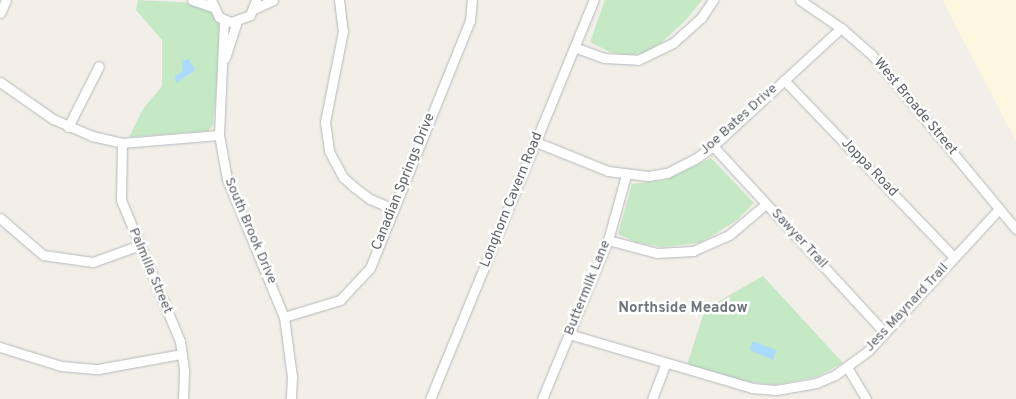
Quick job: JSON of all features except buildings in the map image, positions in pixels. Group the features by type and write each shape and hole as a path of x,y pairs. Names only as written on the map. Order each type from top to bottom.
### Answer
{"street":[{"path":"0,13 6,0"},
{"path":"192,0 212,3 224,20 237,22 255,4 273,0"},
{"path":"340,0 343,31 325,122 329,151 343,177 354,187 370,199 394,209"},
{"name":"Canadian Springs Drive","path":"284,316 340,300 357,286 370,268 470,21 472,0"},
{"name":"Longhorn Cavern Road","path":"430,399 594,0"},
{"path":"574,47 604,58 638,60 673,42 700,18 713,0"},
{"name":"West Broade Street","path":"800,0 841,28 872,55 1016,229"},
{"name":"South Brook Drive","path":"224,20 219,135 227,179 284,316 292,376 291,399"},
{"name":"South Brook Drive","path":"223,63 237,22"},
{"name":"Joe Bates Drive","path":"536,142 608,171 626,175 667,173 695,160 713,146 841,28"},
{"path":"68,127 99,66"},
{"name":"Joppa Road","path":"784,80 954,257"},
{"path":"0,82 68,127 122,142 219,135"},
{"name":"Palmilla Street","path":"122,142 121,200 180,341 183,399"},
{"name":"Sawyer Trail","path":"713,146 884,333"},
{"name":"Buttermilk Lane","path":"542,399 608,240 626,175"},
{"path":"608,240 657,253 692,252 729,235 766,204"},
{"name":"Jess Maynard Trail","path":"569,334 731,384 776,390 816,383 847,367 884,333 999,209"},
{"path":"0,218 43,255 93,262 140,245"},
{"path":"0,347 60,366 98,369 181,354"},
{"path":"652,399 666,363"},
{"path":"847,367 866,399"}],"shaded area":[{"path":"943,0 1016,0 1016,141 961,36"}],"green space":[{"path":"138,0 197,3 209,9 217,20 221,28 220,51 213,125 208,131 129,137 143,109 162,86 162,40 136,10"},
{"path":"605,0 702,0 686,20 661,43 642,53 626,55 610,52 590,42"},
{"path":"711,158 754,203 736,221 700,243 662,247 635,242 618,234 632,184 666,180"},
{"path":"763,276 843,363 816,377 774,385 742,381 687,365 705,309"}],"water":[{"path":"189,59 195,70 176,83 175,76 183,71 182,61"},
{"path":"752,341 776,350 773,360 750,350"}],"district":[{"name":"Northside Meadow","path":"683,309"}]}
